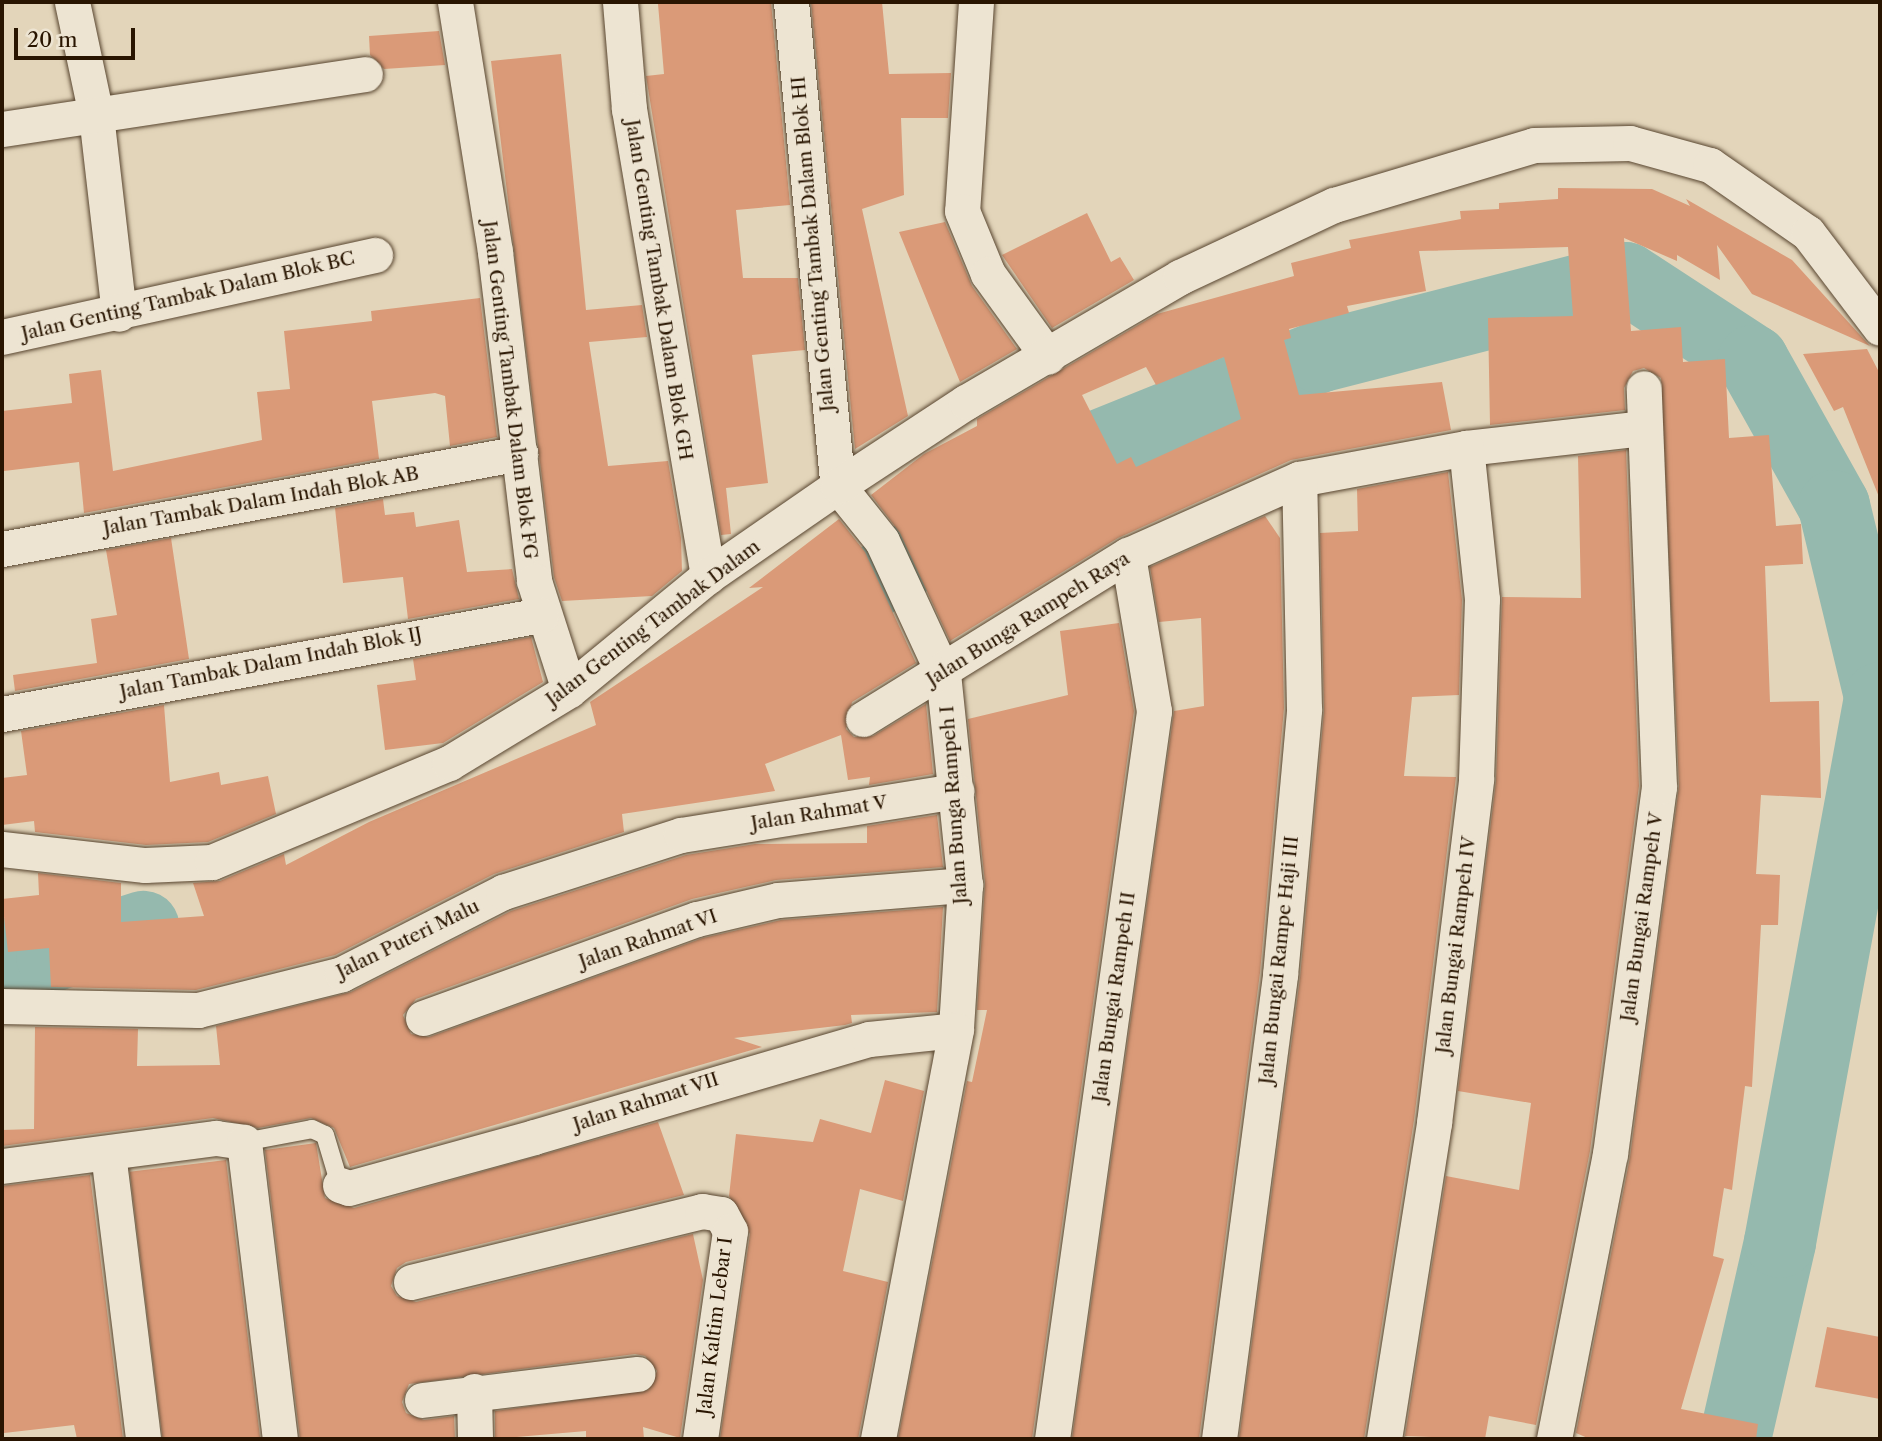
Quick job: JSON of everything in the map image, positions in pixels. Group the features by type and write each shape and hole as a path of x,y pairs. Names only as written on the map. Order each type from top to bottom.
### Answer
{"street":[{"path":"72,2 96,115 119,314"},
{"name":"Jalan Genting Tambak Dalam Blok FG","path":"455,2 541,615 569,690"},
{"name":"Jalan Genting Tambak Dalam Blok GH","path":"620,2 631,122 708,576"},
{"name":"Jalan Genting Tambak Dalam Blok HI","path":"791,2 838,486"},
{"path":"976,2 962,211 988,274 1048,357"},
{"path":"2,129 365,74"},
{"name":"Jalan Genting Tambak Dalam","path":"2,849 145,865 212,862 449,763 569,690 708,576 838,486 966,402 1048,357 1180,276 1334,205 1534,145 1630,143 1710,164 1808,233 1880,328"},
{"name":"Jalan Genting Tambak Dalam Blok BC","path":"2,337 119,314 375,255"},
{"name":"Jalan Bungai Rampeh V","path":"1554,1439 1610,1154 1659,786 1644,388"},
{"name":"Jalan Bunga Rampeh Raya","path":"863,719 943,673 1128,555 1299,479 1466,448 1645,428"},
{"name":"Jalan Bungai Rampeh IV","path":"1384,1439 1434,1123 1476,779 1482,599 1466,448"},
{"name":"Jalan Tambak Dalam Indah Blok AB","path":"2,549 520,453"},
{"name":"Jalan Bungai Rampe Haji III","path":"1219,1439 1280,975 1304,709 1299,479"},
{"name":"Jalan Bunga Rampeh I","path":"838,486 882,541 943,673 965,885 956,1030 878,1439"},
{"name":"Jalan Bungai Rampeh II","path":"1052,1439 1154,710 1128,555"},
{"name":"Jalan Tambak Dalam Indah Blok IJ","path":"2,714 541,615"},
{"name":"Jalan Rahmat V","path":"681,835 957,791"},
{"name":"Jalan Puteri Malu","path":"2,1006 198,1010 342,974 503,892 681,835"},
{"name":"Jalan Rahmat VI","path":"423,1018 697,919 778,900 965,885"},
{"name":"Jalan Rahmat VII","path":"340,1185 349,1188 534,1137 869,1039 956,1030"},
{"path":"2,1166 216,1138 244,1142 280,1439"},
{"path":"108,1153 143,1439"},
{"name":"Jalan Kaltim Lebar I","path":"411,1282 702,1211 721,1214 730,1231 700,1439"},
{"path":"422,1401 474,1391 637,1374"},
{"path":"474,1391 475,1439"}],"lane":[{"path":"244,1142 312,1129 325,1135 340,1185"}],"building":[{"path":"771,2 790,205 736,210 743,278 798,278 805,350 752,355 768,483 726,488 731,534 721,535 646,76 664,74 658,4"},
{"path":"811,2 882,2 889,74 951,73 948,118 901,118 904,195 862,209 908,416 855,449"},
{"path":"439,31 445,65 384,69 370,55 369,36"},
{"path":"561,54 586,310 642,305 647,337 589,342 608,466 668,461 681,538 682,571 652,596 562,601 554,577 491,61"},
{"path":"1558,188 1652,189 1690,206 1686,199 1792,260 1870,346 1752,294 1717,245 1720,280 1677,255 1677,261 1624,238 1631,331 1681,327 1683,362 1725,359 1729,438 1769,435 1776,526 1801,524 1803,564 1765,566 1770,702 1819,701 1821,798 1761,795 1756,874 1780,875 1778,925 1761,925 1752,1087 1745,1086 1732,1190 1724,1188 1713,1256 1724,1259 1681,1409 1758,1424 1756,1439 1590,1439 1576,1433 1630,1157 1679,786 1661,378 1644,368 1633,371 1624,388 1625,410 1490,425 1488,318 1573,316 1568,247 1419,251 1426,291 1347,306 1349,313 1289,329 1291,338 1284,340 1299,395 1442,382 1451,430 1291,460 1118,538 950,641 900,533 871,495 924,454 977,426 977,419 1157,314 1294,276 1291,263 1351,248 1349,240 1461,219 1460,211 1499,209 1499,203 1558,199","holes":["1224,357 1241,419 1136,467 1131,457 1117,464 1082,395 1146,367 1156,385"]},
{"path":"1087,213 1111,262 1120,257 1134,280 1052,328 1002,255"},
{"path":"945,222 972,286 1017,349 960,382 899,232"},
{"path":"480,298 497,437 450,446 445,396 435,393 372,401 379,459 84,513 79,462 4,471 2,411 72,403 69,374 101,370 113,471 262,440 257,392 290,389 284,331 372,321 371,311"},
{"path":"1867,349 1880,374 1879,497 1843,407 1834,411 1803,354"},
{"path":"1626,450 1639,786 1590,1151 1536,1425 1489,1416 1485,1439 1405,1436 1446,1176 1519,1190 1531,1103 1458,1091 1496,781 1502,597 1581,598 1578,456"},
{"path":"1448,472 1462,600 1459,695 1412,697 1404,776 1456,777 1414,1120 1364,1439 1239,1439 1300,978 1324,711 1320,533 1358,531 1357,489"},
{"path":"383,499 385,515 414,512 416,527 459,520 467,572 512,569 519,599 408,619 403,577 343,583 335,508"},
{"path":"1265,516 1280,538 1284,708 1260,973 1199,1439 1072,1439 1174,711 1204,706 1201,618 1159,622 1150,567"},
{"path":"839,519 865,552 916,663 852,702 846,729 854,737 873,736 926,704 933,774 869,785 870,777 848,780 841,735 765,764 775,791 622,814 624,832 494,874 335,955 196,990 51,987 49,948 8,952 2,899 39,895 38,873 121,883 121,922 204,916 193,883 220,881 284,854 286,865 369,822 596,725 590,702 763,587 749,588"},
{"path":"171,538 189,659 15,691 13,675 97,663 91,619 117,615 106,550"},
{"path":"1119,623 1134,711 1032,1439 898,1439 967,1081 972,1082 987,1010 977,1010 985,883 968,719 1068,695 1060,631"},
{"path":"531,637 543,682 443,743 385,750 377,685 416,680 413,659"},
{"path":"164,705 170,782 219,772 221,785 268,776 276,814 208,842 146,845 35,832 34,821 2,825 2,778 27,775 21,731"},
{"path":"937,815 943,867 776,880 692,899 416,999 403,1015 411,1034 429,1037 703,938 781,920 943,907 937,1012 851,1015 852,1023 845,1025 734,1038 762,1047 350,1167 334,1128 311,1118 258,1128 213,1118 2,1146 2,1130 34,1129 35,1027 138,1029 137,1066 220,1065 216,1026 351,992 511,911 686,855 755,844 867,843 867,826"},
{"path":"885,1080 924,1091 903,1201 860,1189 843,1271 888,1282 858,1439 720,1439 750,1234 729,1196 736,1134 813,1142 820,1119 871,1133"},
{"path":"658,1122 684,1195 406,1262 397,1268 391,1286 397,1296 416,1302 693,1234 703,1280 680,1438 643,1427 644,1439 586,1439 586,1431 495,1439 495,1411 648,1390 657,1371 645,1356 635,1354 409,1384 402,1402 406,1413 424,1420 454,1416 455,1439 300,1439 265,1150 316,1143 325,1198 354,1208"},
{"path":"226,1160 260,1439 163,1439 130,1172"},
{"path":"90,1175 123,1439 77,1439 74,1425 4,1433 2,1186"},
{"path":"1827,1327 1880,1337 1880,1399 1815,1387"}],"waterway":[{"path":"795,632 1069,458 1319,357 1626,278 1753,361 1834,506 1880,696"},
{"path":"1735,1439 1780,1242 1880,698"},
{"path":"2,954 52,956 143,927"}]}
